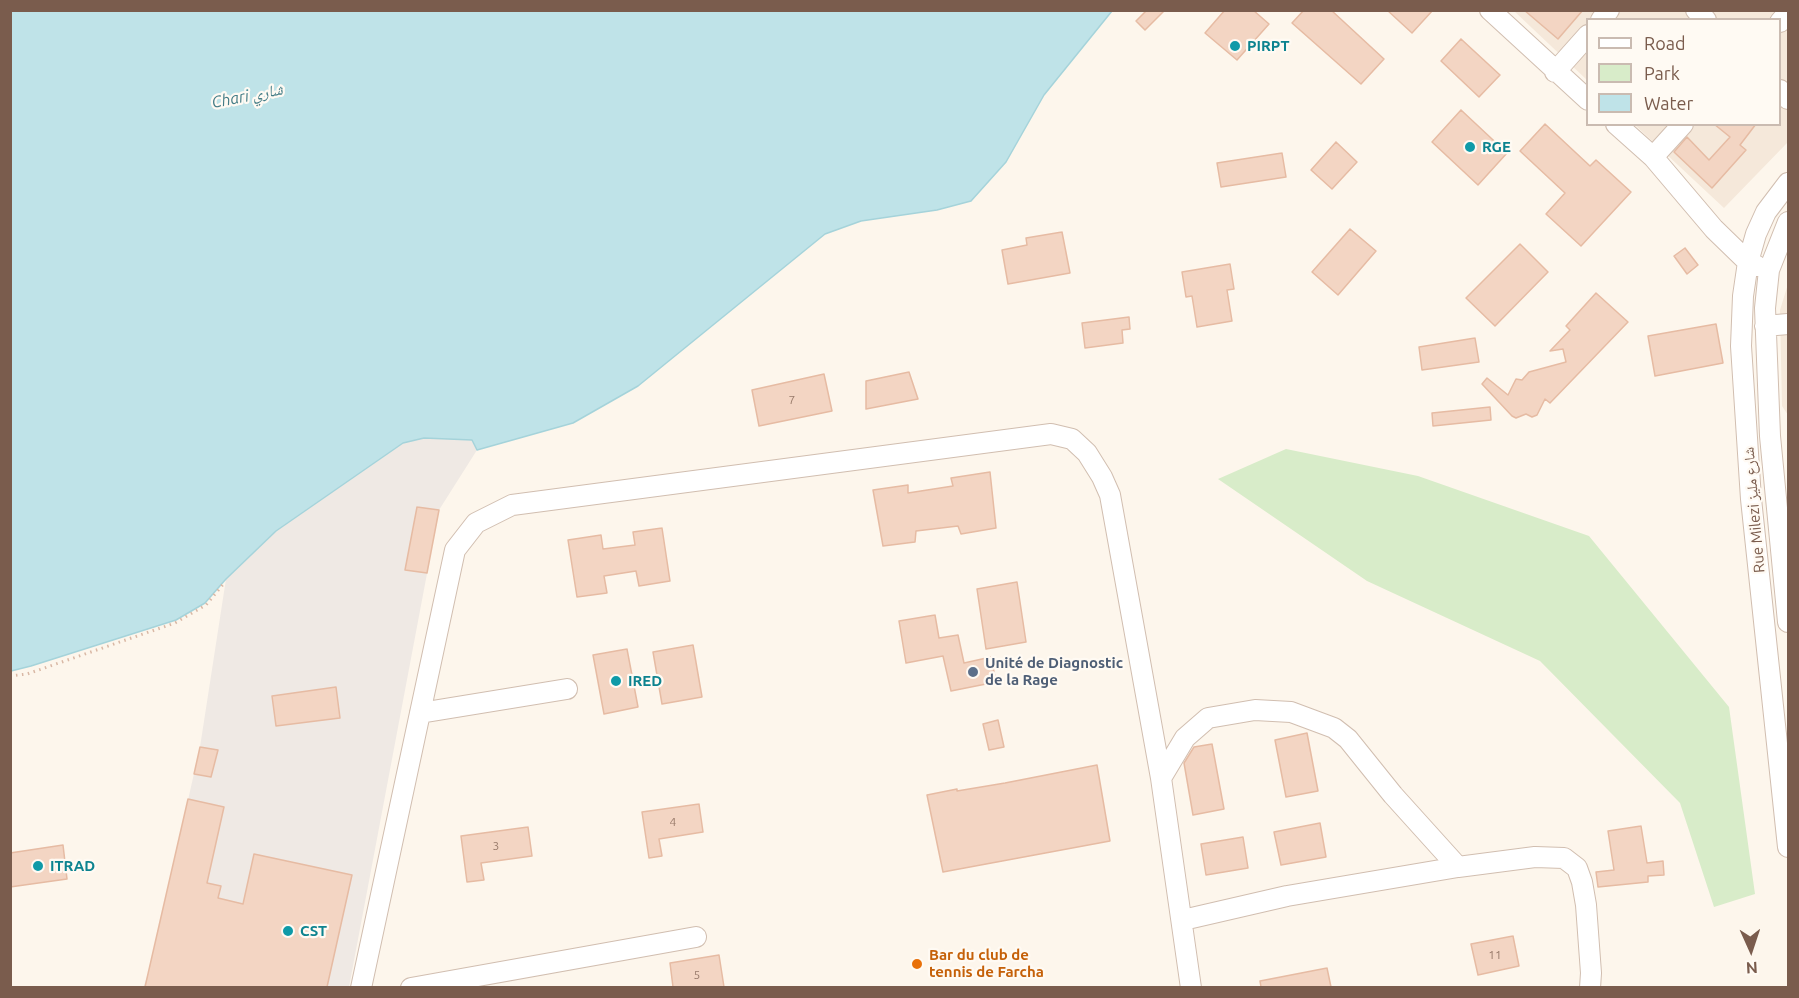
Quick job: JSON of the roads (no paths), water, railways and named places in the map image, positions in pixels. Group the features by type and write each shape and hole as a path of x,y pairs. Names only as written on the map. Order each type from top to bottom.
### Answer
{"street":[{"path":"1490,10 1586,99"},
{"path":"1555,72 1586,36"},
{"path":"1618,126 1653,157 1714,229 1748,262 1768,270"},
{"path":"1653,157 1681,126"},
{"name":"Rue Milezi شارع مليز","path":"1788,183 1766,212 1756,234 1748,262 1743,296 1741,346 1751,499 1779,668 1788,848"},
{"name":"Rue Milezi شارع مليز","path":"1788,222 1768,270 1765,326 1779,435 1788,622"},
{"path":"1765,326 1788,324"},
{"path":"361,987 454,550 476,523 512,505 1051,434 1072,439 1086,453 1102,477 1110,495 1161,778 1191,987"},
{"path":"420,713 567,689"},
{"path":"1161,778 1185,738 1208,718 1255,710 1291,712 1334,728 1348,739 1393,795 1458,867"},
{"path":"1183,920 1287,896 1458,867 1535,857 1564,858 1577,868 1582,882 1586,905 1590,987"},
{"path":"411,987 696,938"}],"water":[{"name":"Chari شاري","path":"10,11 1112,11 1044,95 1006,162 971,201 937,210 861,221 825,234 638,386 573,423 477,450 472,440 424,438 403,443 276,531 226,579 205,603 176,620 11,671"}],"place":[{"name":"PIRPT","path":"1235,46"},
{"name":"RGE","path":"1470,147"},
{"name":"Unité de Diagnostic de la Rage","path":"973,672"},
{"name":"IRED","path":"616,681"},
{"name":"ITRAD","path":"38,866"},
{"name":"CST","path":"288,931"},
{"name":"Bar du club de tennis de Farcha","path":"917,964"}]}
